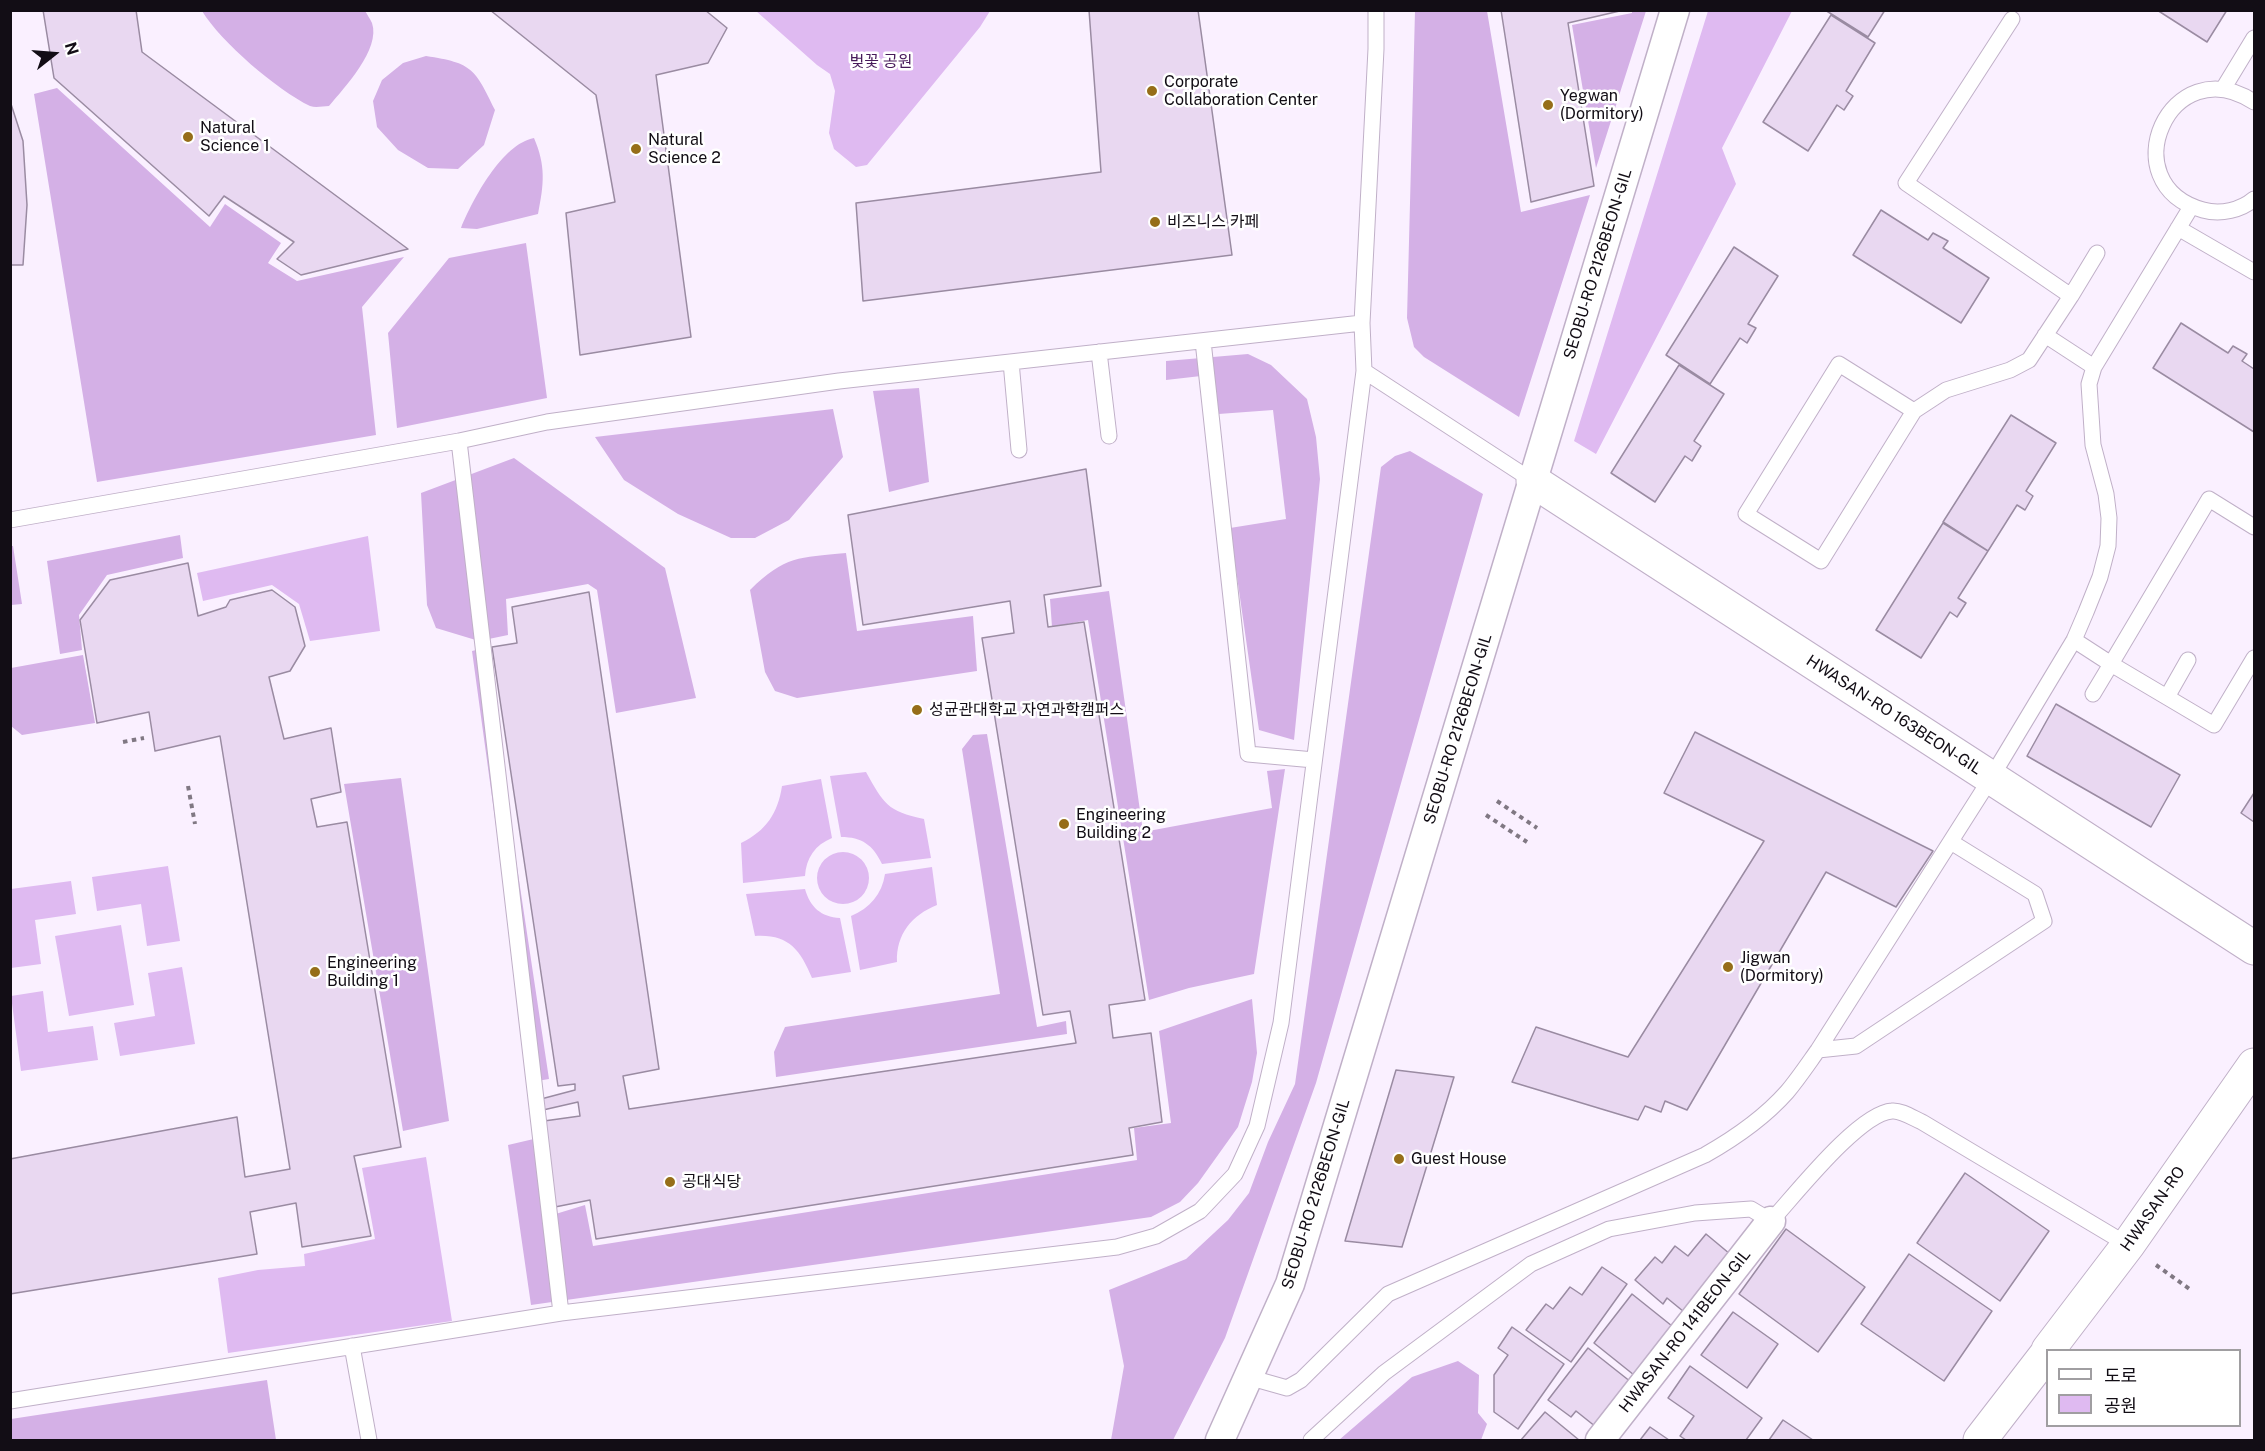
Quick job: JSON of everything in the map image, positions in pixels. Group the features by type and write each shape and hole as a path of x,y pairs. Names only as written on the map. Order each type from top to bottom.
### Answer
{"street":[{"name":"SEOBU-RO 2126BEON-GIL","path":"1220,1440 1290,1284 1675,10"},
{"name":"HWASAN-RO 163BEON-GIL","path":"1533,481 2254,948"},
{"name":"HWASAN-RO","path":"2050,1349 2128,1245 2254,1065"},
{"name":"HWASAN-RO 141BEON-GIL","path":"1600,1440 1772,1221"},
{"name":"HWASAN-RO","path":"1980,1440 2046,1354"}],"lane":[{"path":"10,1401 561,1313 1117,1247 1156,1236 1200,1211 1235,1174 1257,1126 1281,1023 1364,371 1362,323 1377,49 1376,10"},
{"path":"2012,20 1906,183 2072,296"},
{"path":"2223,89 2254,38"},
{"path":"2254,102 2242,94 2223,89 2204,90 2186,97 2171,109 2160,125 2156,144 2156,163 2163,181 2175,196 2191,207 2210,212 2229,211 2247,205 2254,199"},
{"path":"1248,1377 1287,1388 1300,1380 1388,1294 1705,1155 1730,1141 1786,1092 1818,1050 1992,778 2074,640 2100,577 2108,546 2109,518 2106,494 2093,444 2089,384 2094,367 2191,207"},
{"path":"2178,228 2254,272"},
{"path":"1914,411 1839,364 1746,514 1821,561 1914,411 1946,390 2010,370 2029,360 2072,296 2097,253"},
{"path":"10,520 459,441 547,422 839,381 1362,323"},
{"path":"2045,336 2094,367"},
{"path":"1203,341 1248,754 1314,760"},
{"path":"1099,352 1109,436"},
{"path":"1011,362 1019,450"},
{"path":"1364,371 1533,481"},
{"path":"459,441 561,1313"},
{"path":"2093,694 2209,499 2254,526"},
{"path":"2074,640 2214,725 2254,658"},
{"path":"2167,697 2188,660"},
{"path":"1818,1050 1856,1046 2044,921 2035,894 1951,842"},
{"path":"1311,1440 1384,1373 1531,1264 1609,1229 1695,1213 1751,1209 1772,1221 1858,1128 1875,1115 1893,1110 1922,1122 2128,1245"},
{"path":"352,1346 369,1440"}],"path":[{"path":"123,742 144,738"},
{"path":"188,786 195,824"},
{"path":"1497,801 1537,828"},
{"path":"1486,815 1527,842"}],"green space":[{"name":"벚꽃 공원","path":"756,11 990,11 980,27 867,165 856,167 834,149 829,133 835,91 830,74"},
{"path":"1708,11 1792,11 1722,148 1736,184 1596,454 1574,441"},
{"path":"368,536 380,631 310,641 299,604 272,585 203,601 197,573"},
{"path":"866,772 877,792 894,809 924,819 931,858 882,864 866,843 841,837 830,776"},
{"path":"821,779 832,838 812,853 807,863 805,876 743,883 741,843 764,827 774,813 782,786"},
{"path":"843,852 857,856 865,864 869,878 865,892 857,900 843,904 829,900 821,892 817,878 821,864 829,856"},
{"path":"168,866 180,941 147,946 141,904 97,911 92,877"},
{"path":"932,867 937,905 920,914 907,927 899,943 897,962 860,970 851,916 874,900 885,874"},
{"path":"71,881 76,914 35,920 41,964 11,968 11,889"},
{"path":"805,889 817,910 827,916 840,918 851,972 812,978 803,959 791,945 776,938 755,936 746,894"},
{"path":"121,925 134,1005 69,1016 55,936"},
{"path":"182,967 195,1044 120,1056 114,1023 155,1016 148,973"},
{"path":"43,991 48,1032 93,1026 98,1060 21,1071 11,996"},
{"path":"426,1157 452,1321 228,1353 218,1278 258,1270 305,1266 304,1254 375,1239 362,1168"}],"shaded area":[{"path":"202,11 365,11 372,23 373,33 371,44 360,68 329,106 312,107 282,89 251,64 222,37"},
{"path":"1415,11 1487,11 1521,212 1590,195 1519,417 1424,357 1414,347 1407,318"},
{"path":"1632,11 1646,11 1596,168 1572,25 1632,13"},
{"path":"426,56 454,62 471,70 495,110 484,145 458,169 428,168 398,150 377,127 373,101 382,80 403,63"},
{"path":"57,88 210,227 225,204 281,243 268,263 297,281 404,257 362,307 376,435 97,482 34,94"},
{"path":"534,138 541,157 543,175 538,214 477,229 461,228 481,188 500,161 522,142"},
{"path":"526,243 547,398 397,428 388,333 449,258"},
{"path":"1248,354 1271,365 1307,399 1316,437 1320,479 1294,740 1259,730 1230,528 1286,519 1273,410 1205,415 1201,376 1166,380 1166,361"},
{"path":"919,388 929,482 889,492 873,391"},
{"path":"833,409 843,457 789,520 755,538 731,538 678,514 624,480 595,437"},
{"path":"1410,451 1483,494 1316,1083 1225,1338 1173,1440 1111,1440 1124,1366 1109,1290 1186,1259 1228,1220 1249,1193 1268,1142 1295,1084 1381,467 1395,456"},
{"path":"514,458 665,568 696,698 616,713 597,590 588,584 506,599 508,635 479,641 436,628 427,605 421,493"},
{"path":"180,535 183,558 107,575 79,615 82,650 60,654 47,561"},
{"path":"10,546 13,546 22,604 11,605"},
{"path":"846,553 857,631 973,616 977,671 797,698 775,691 765,672 750,590 773,570 794,560"},
{"path":"1109,591 1143,832 1272,808 1267,771 1285,769 1254,974 1189,988 1149,1000 1088,620 1052,627 1050,599"},
{"path":"484,648 549,1079 531,1082 472,651"},
{"path":"83,655 95,723 22,735 11,726 11,668"},
{"path":"987,734 1037,1027 1066,1021 1067,1034 776,1077 774,1052 785,1027 1000,994 962,749 973,735"},
{"path":"401,778 449,1121 403,1131 344,784"},
{"path":"1252,999 1257,1053 1252,1082 1238,1127 1198,1183 1180,1202 1151,1217 531,1305 508,1145 538,1138 549,1216 585,1205 593,1246 1137,1160 1134,1128 1171,1123 1159,1031"},
{"path":"1458,1361 1479,1375 1478,1413 1487,1424 1481,1440 1339,1440 1412,1377"},
{"path":"267,1380 276,1440 11,1440 11,1419"}],"building":[{"name":"Natural Science 1","path":"43,10 136,10 142,52 408,249 301,275 277,259 294,242 224,196 209,216 54,78"},
{"name":"Natural Science 2","path":"490,10 705,10 727,28 708,63 656,75 691,337 580,355 566,213 615,202 596,95"},
{"name":"Corporate Collaboration Center","path":"1089,10 1198,10 1232,255 863,301 856,203 1101,172"},
{"name":"Yegwan (Dormitory)","path":"1501,10 1624,10 1568,23 1594,186 1531,202"},
{"path":"1825,10 1885,10 1868,37"},
{"path":"2157,10 2227,10 2207,42"},
{"path":"1831,15 1875,43 1846,91 1853,96 1844,110 1837,105 1808,151 1763,122"},
{"path":"10,101 23,141 27,205 23,265 10,265"},
{"path":"1881,210 1928,240 1933,233 1948,241 1943,248 1989,278 1961,323 1853,255"},
{"path":"1734,247 1778,276 1748,324 1756,328 1747,343 1740,338 1710,384 1666,355"},
{"path":"2181,323 2228,353 2233,346 2247,354 2242,361 2254,369 2254,432 2153,368"},
{"path":"1679,365 1724,394 1694,441 1701,446 1692,461 1685,456 1655,502 1611,473"},
{"path":"2011,415 2056,443 2026,491 2033,496 2025,510 2017,505 1988,551 1943,522"},
{"name":"Engineering Building 2","path":"1086,469 1101,586 1044,595 1048,627 1084,622 1145,1000 1109,1005 1113,1038 1151,1033 1162,1122 1129,1128 1133,1155 596,1239 590,1200 555,1207 544,1121 580,1116 578,1102 543,1110 541,1099 575,1090 575,1084 558,1086 492,647 517,643 512,607 589,592 659,1069 623,1076 629,1109 1076,1043 1070,1011 1043,1015 982,638 1014,633 1010,601 863,625 848,515"},
{"path":"1943,523 1988,551 1958,598 1966,603 1957,617 1950,612 1921,658 1876,630"},
{"name":"Engineering Building 1","path":"188,563 198,616 226,607 230,600 272,590 295,607 305,646 290,671 269,677 284,739 331,728 341,792 311,799 317,827 347,822 401,1147 354,1156 371,1236 302,1247 296,1203 250,1212 257,1254 10,1294 10,1159 237,1117 245,1177 290,1169 220,736 155,751 149,712 97,723 80,620 110,580"},
{"path":"2056,704 2180,775 2151,827 2027,756"},
{"name":"Jigwan (Dormitory)","path":"1695,732 1933,851 1896,907 1826,872 1687,1110 1665,1101 1661,1112 1645,1106 1638,1120 1512,1082 1536,1027 1628,1057 1764,841 1664,793"},
{"path":"2254,793 2254,822 2241,813"},
{"name":"Guest House","path":"1396,1070 1454,1077 1402,1247 1345,1241"},
{"path":"1965,1173 2049,1231 2000,1301 1917,1243"},
{"path":"1786,1229 1865,1287 1818,1352 1739,1294"},
{"path":"1706,1234 1736,1259 1689,1316 1667,1298 1663,1304 1635,1280 1655,1257 1662,1263 1675,1246 1688,1256"},
{"path":"1909,1254 1992,1311 1944,1381 1861,1324"},
{"path":"1602,1267 1627,1284 1571,1362 1526,1330 1546,1304 1553,1309 1570,1287 1582,1295"},
{"path":"1632,1294 1677,1330 1639,1379 1594,1343"},
{"path":"1733,1312 1778,1344 1747,1388 1701,1355"},
{"path":"1512,1327 1564,1364 1518,1429 1494,1412 1494,1375 1508,1355 1498,1348"},
{"path":"1588,1348 1636,1386 1601,1431 1576,1411 1571,1417 1548,1400"},
{"path":"1690,1366 1762,1418 1746,1440 1686,1440 1680,1436 1694,1416 1668,1398"},
{"path":"1545,1412 1579,1440 1521,1440"},
{"path":"1783,1420 1813,1440 1769,1440"},
{"path":"1650,1427 1669,1440 1640,1440"}],"place":[{"name":"Corporate Collaboration Center","path":"1152,91"},
{"name":"Yegwan (Dormitory)","path":"1548,105"},
{"name":"Natural Science 1","path":"188,137"},
{"name":"Natural Science 2","path":"636,149"},
{"name":"비즈니스 카페","path":"1155,222"},
{"name":"성균관대학교 자연과학캠퍼스","path":"917,710"},
{"name":"Engineering Building 2","path":"1064,824"},
{"name":"Jigwan (Dormitory)","path":"1728,967"},
{"name":"Engineering Building 1","path":"315,972"},
{"name":"Guest House","path":"1399,1159"},
{"name":"공대식당","path":"670,1182"}]}
